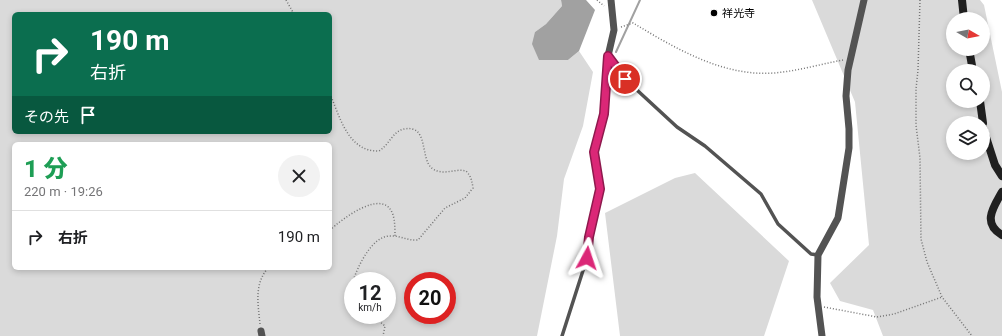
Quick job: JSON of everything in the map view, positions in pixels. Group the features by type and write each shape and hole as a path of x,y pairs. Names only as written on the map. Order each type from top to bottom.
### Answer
{"main road":[{"path":"962,0 963,12"},
{"path":"990,150 995,165 1002,176"},
{"path":"1002,192 991,212 990,219 992,226 1002,235"}],"street":[{"path":"608,56 614,30 611,0"},
{"path":"822,336 818,305 818,256 838,218 849,148 846,96 851,58 864,0"}],"lane":[{"path":"608,56 625,79 677,127 705,146 761,194 778,224 811,254 818,256"},
{"path":"562,336 587,258 589,237 600,189 594,152 604,114 608,56"}],"path":[{"path":"286,0 293,12"},
{"path":"920,0 916,125 920,158 921,239 927,262 942,297 972,336"},
{"path":"614,30 633,22 673,47 720,66 743,72 776,73 851,58"},
{"path":"332,98 348,133 362,148 379,151 399,131 408,128 414,130 423,139 426,160 432,169 447,173 463,170 469,174 473,188 465,198 445,208 418,240 383,237 371,247 362,260 357,272"},
{"path":"332,229 360,208 376,204 388,208 393,214 395,237"},
{"path":"261,334 258,290 259,281 267,270"},
{"path":"818,305 877,317 894,314 942,297"},
{"path":"383,324 385,326 383,336"}],"shaded area":[{"path":"0,0 561,0 562,6 546,24 535,32 568,60 579,51 593,72 583,126 564,179 557,236 537,336 0,336"},
{"path":"561,0 586,0 595,10 579,51 568,60 539,60 532,44 535,32 546,24 562,6"},
{"path":"812,0 980,0 984,5 985,12 946,12 946,56 990,56 990,34 1002,92 1002,336 883,336 873,310 840,301 830,283 869,245 855,102"},
{"path":"695,173 789,261 764,336 620,336 605,213 675,178"}],"waterway":[{"path":"616,52 640,0"}],"place":[{"name":"祥光寺","path":"714,13"}],"route":[{"path":"587,258 589,237 600,189 594,152 604,114 608,56 625,79"}]}
